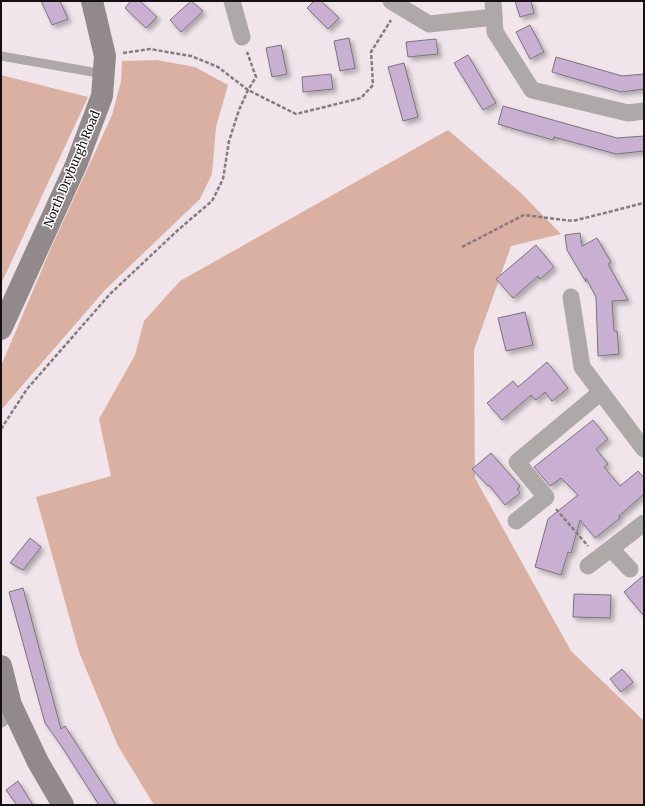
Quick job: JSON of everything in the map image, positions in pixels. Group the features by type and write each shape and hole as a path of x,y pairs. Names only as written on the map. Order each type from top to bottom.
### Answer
{"street":[{"name":"North Dryburgh Road","path":"1,329 76,165 102,96 105,65 92,1"},
{"path":"232,1 242,37"},
{"path":"396,4 429,24 494,9 495,32 532,90 628,112 644,111"},
{"path":"571,297 582,367 601,392 641,438"},
{"path":"516,522 546,497 517,462 601,392"},
{"path":"599,558 644,523"},
{"path":"599,558 630,569"},
{"path":"1,666 6,712 63,805"}],"lane":[{"path":"1,56 105,65"}],"path":[{"path":"105,65 150,49 191,56 218,67 248,90 296,114 361,98 373,85 371,52 396,4"},
{"path":"1,429 27,389 110,294 178,230 212,201 223,179 229,141 248,90 256,77 242,37"},
{"path":"462,247 524,215 573,221 644,203"},
{"path":"546,497 599,558"}],"shaded area":[{"path":"157,60 195,67 228,85 216,127 212,174 200,199 105,290 1,410 1,366 51,248 112,115 121,81 122,61"},
{"path":"1,75 88,97 1,284"},
{"path":"448,130 520,192 561,234 511,246 474,350 475,478 571,651 644,721 644,805 154,805 118,746 79,652 36,497 111,476 99,419 135,355 144,321 180,281"}],"building":[{"path":"41,1 60,1 68,19 52,25"},
{"path":"131,1 140,1 157,17 146,28 125,8"},
{"path":"191,1 203,11 181,32 170,20"},
{"path":"314,1 321,1 339,18 328,29 307,8"},
{"path":"515,1 531,1 534,13 520,17"},
{"path":"530,25 544,52 530,59 516,32"},
{"path":"349,38 355,68 340,71 334,41"},
{"path":"436,39 438,54 408,57 406,42"},
{"path":"281,45 287,74 272,77 266,48"},
{"path":"468,55 496,103 483,110 454,63"},
{"path":"556,57 622,76 644,74 644,89 621,92 552,72"},
{"path":"404,63 418,117 403,121 388,67"},
{"path":"331,74 333,89 303,92 302,77"},
{"path":"503,106 617,138 644,136 644,151 616,154 554,137 553,140 498,124"},
{"path":"580,233 582,246 597,238 611,262 608,264 628,300 612,301 614,331 617,331 619,354 598,356 596,297 586,278 586,282 567,250 565,235"},
{"path":"536,245 554,267 540,279 538,276 513,298 496,279"},
{"path":"525,312 533,345 506,351 498,318"},
{"path":"547,362 568,388 552,401 545,392 536,400 531,395 502,420 487,403 513,381 518,387"},
{"path":"593,420 608,439 596,449 608,464 604,467 620,486 638,471 644,478 644,494 619,516 620,518 595,538 580,520 571,553 568,552 561,575 535,567 548,519 578,495 561,478 550,486 534,467"},
{"path":"491,453 520,486 517,489 520,493 505,505 489,485 488,486 472,469"},
{"path":"30,538 41,547 23,570 10,563"},
{"path":"644,575 644,616 624,592"},
{"path":"23,588 61,729 65,726 116,805 99,805 45,723 9,592"},
{"path":"574,594 611,595 610,618 573,617"},
{"path":"622,669 633,682 621,692 610,679"},
{"path":"18,781 33,805 17,805 6,790"}]}
